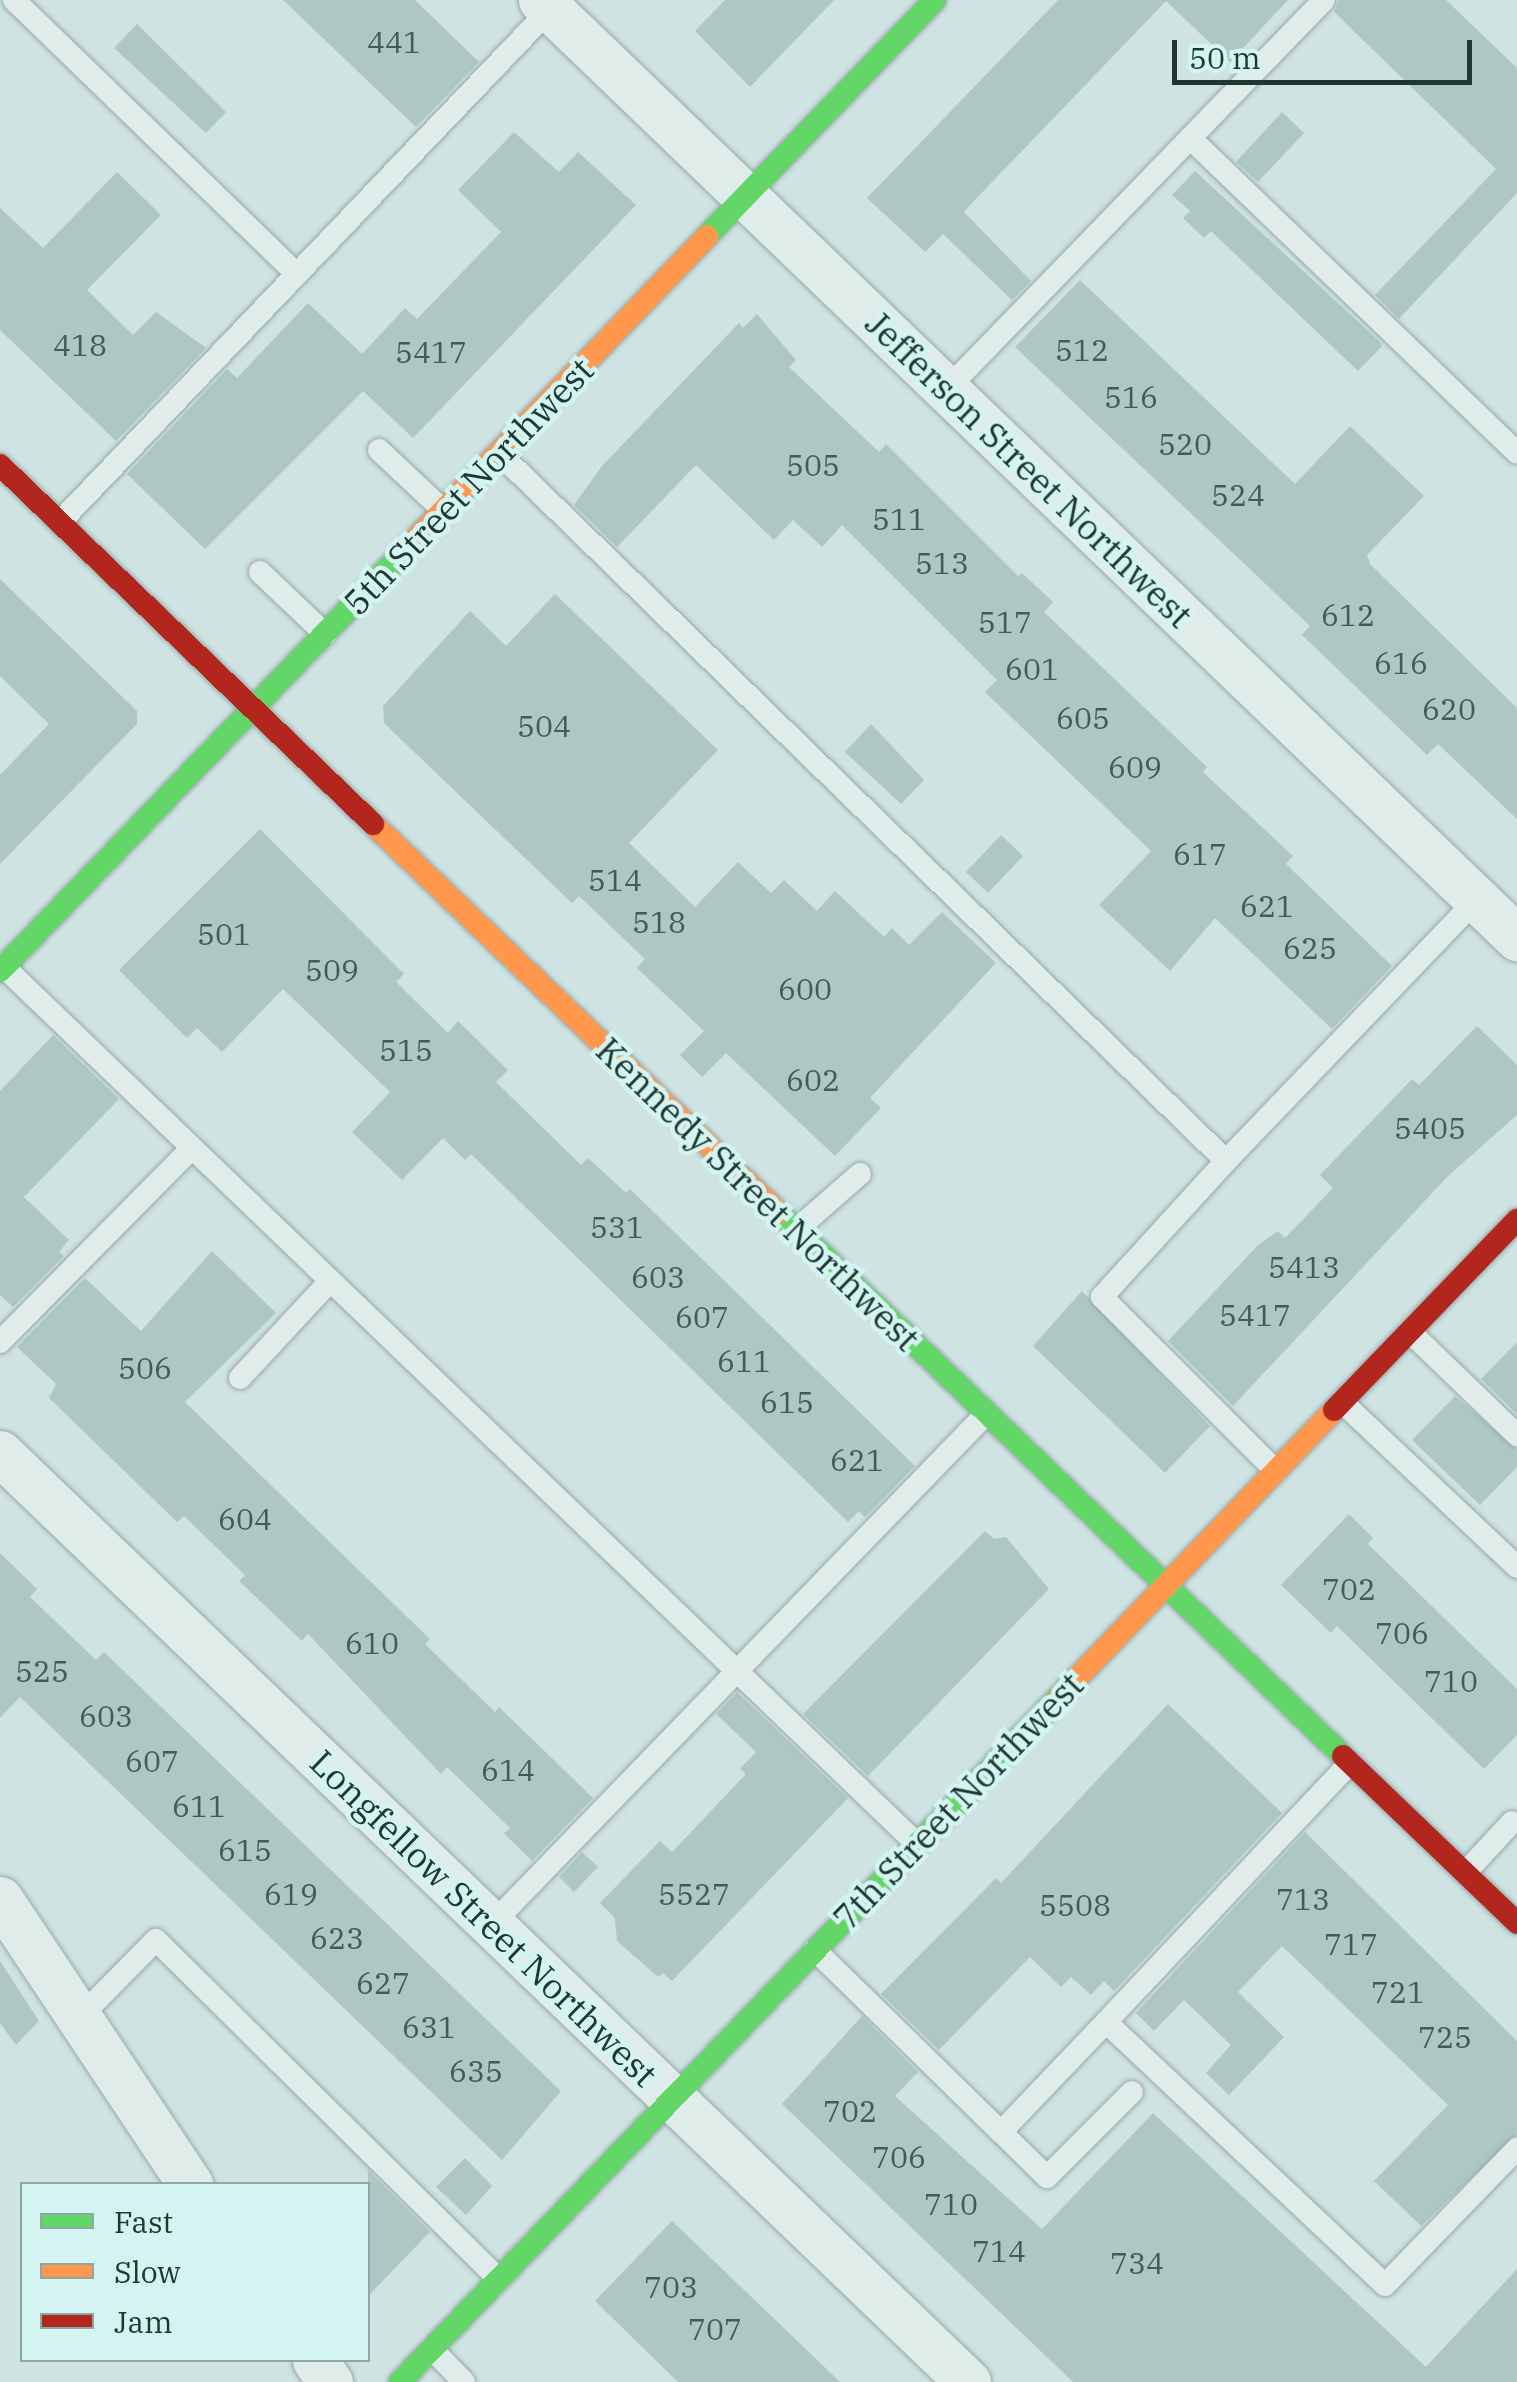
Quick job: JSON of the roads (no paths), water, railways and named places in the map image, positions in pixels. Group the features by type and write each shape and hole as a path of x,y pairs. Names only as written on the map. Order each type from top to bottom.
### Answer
{"street":[{"name":"5th Street Northwest","path":"2,969 935,0"},
{"name":"Jefferson Street Northwest","path":"550,3 746,197 1517,938"},
{"name":"Kennedy Street Northwest","path":"0,465 1517,1923"},
{"name":"7th Street Northwest","path":"400,2382 1517,1220"},
{"name":"Longfellow Street Northwest","path":"0,1453 968,2382"},
{"path":"0,1899 189,2182"}],"lane":[{"path":"14,0 297,274"},
{"path":"946,390 1324,0"},
{"path":"60,522 550,3"},
{"path":"1190,138 1517,453"},
{"path":"380,450 444,511"},
{"path":"499,453 1226,1161"},
{"path":"260,572 325,634"},
{"path":"1276,1471 1102,1297 1476,900"},
{"path":"2,969 917,1844"},
{"path":"0,1342 192,1148"},
{"path":"796,1230 860,1174"},
{"path":"240,1378 330,1282"},
{"path":"1410,1332 1517,1436"},
{"path":"1342,1402 1517,1568"},
{"path":"491,1925 986,1413"},
{"path":"1001,2132 1350,1762"},
{"path":"1465,1873 1512,1822"},
{"path":"78,2020 156,1940 499,2279"},
{"path":"815,1950 1047,2177 1132,2092"},
{"path":"1106,2022 1385,2284 1517,2149"},
{"path":"432,2349 464,2382"}]}
